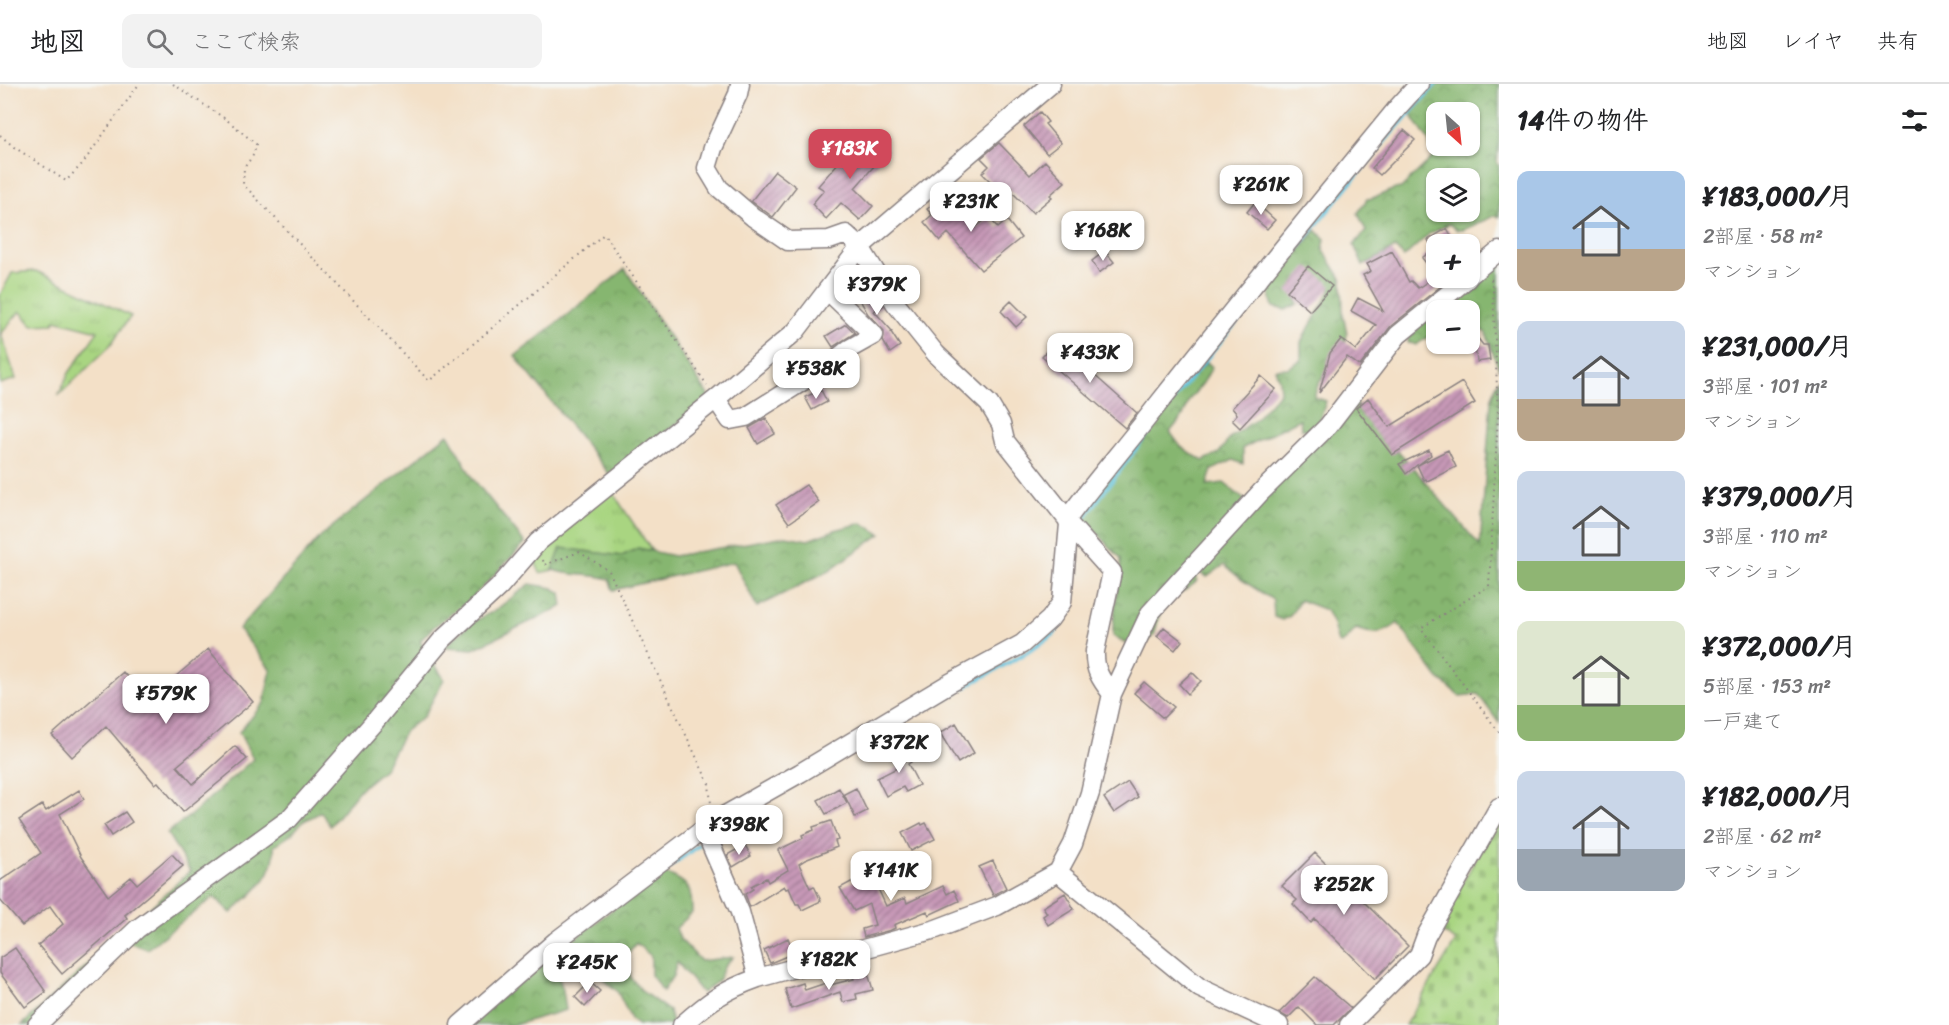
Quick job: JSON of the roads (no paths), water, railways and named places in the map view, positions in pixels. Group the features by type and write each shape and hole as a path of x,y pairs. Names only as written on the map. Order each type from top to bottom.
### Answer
{"street":[{"path":"740,84 707,168 719,188 753,217 788,241 829,240 846,234 860,247 902,312 936,354 989,404 1001,424 1005,441 1068,521 1113,572 1095,651 1098,675 1112,694"},
{"path":"37,1025 137,929 289,819 376,720 442,639 499,587 538,542 717,399 796,331 860,247 1051,84"},
{"path":"460,1025 556,941 709,826 950,683 1022,644 1050,619 1062,602 1068,521 1089,489 1139,430 1270,263 1419,84"},
{"path":"1480,267 1493,256"},
{"path":"682,1025 707,1003 732,988 758,978 936,929 997,906 1058,872 1073,844 1090,793 1112,694 1150,613 1261,492 1328,426 1398,335 1455,288"},
{"path":"717,399 730,420 746,417 874,335 827,290"},
{"path":"1348,1025 1419,955 1426,936 1499,807"},
{"path":"709,826 740,912 758,978"},
{"path":"1058,872 1200,988 1279,1025"}],"waterway":[{"path":"1080,526 1167,407 1389,136 1436,84"},
{"path":"918,713 1026,653 1054,634 1069,609 1069,605"},
{"path":"719,832 759,806"},
{"path":"666,869 699,845"}]}
